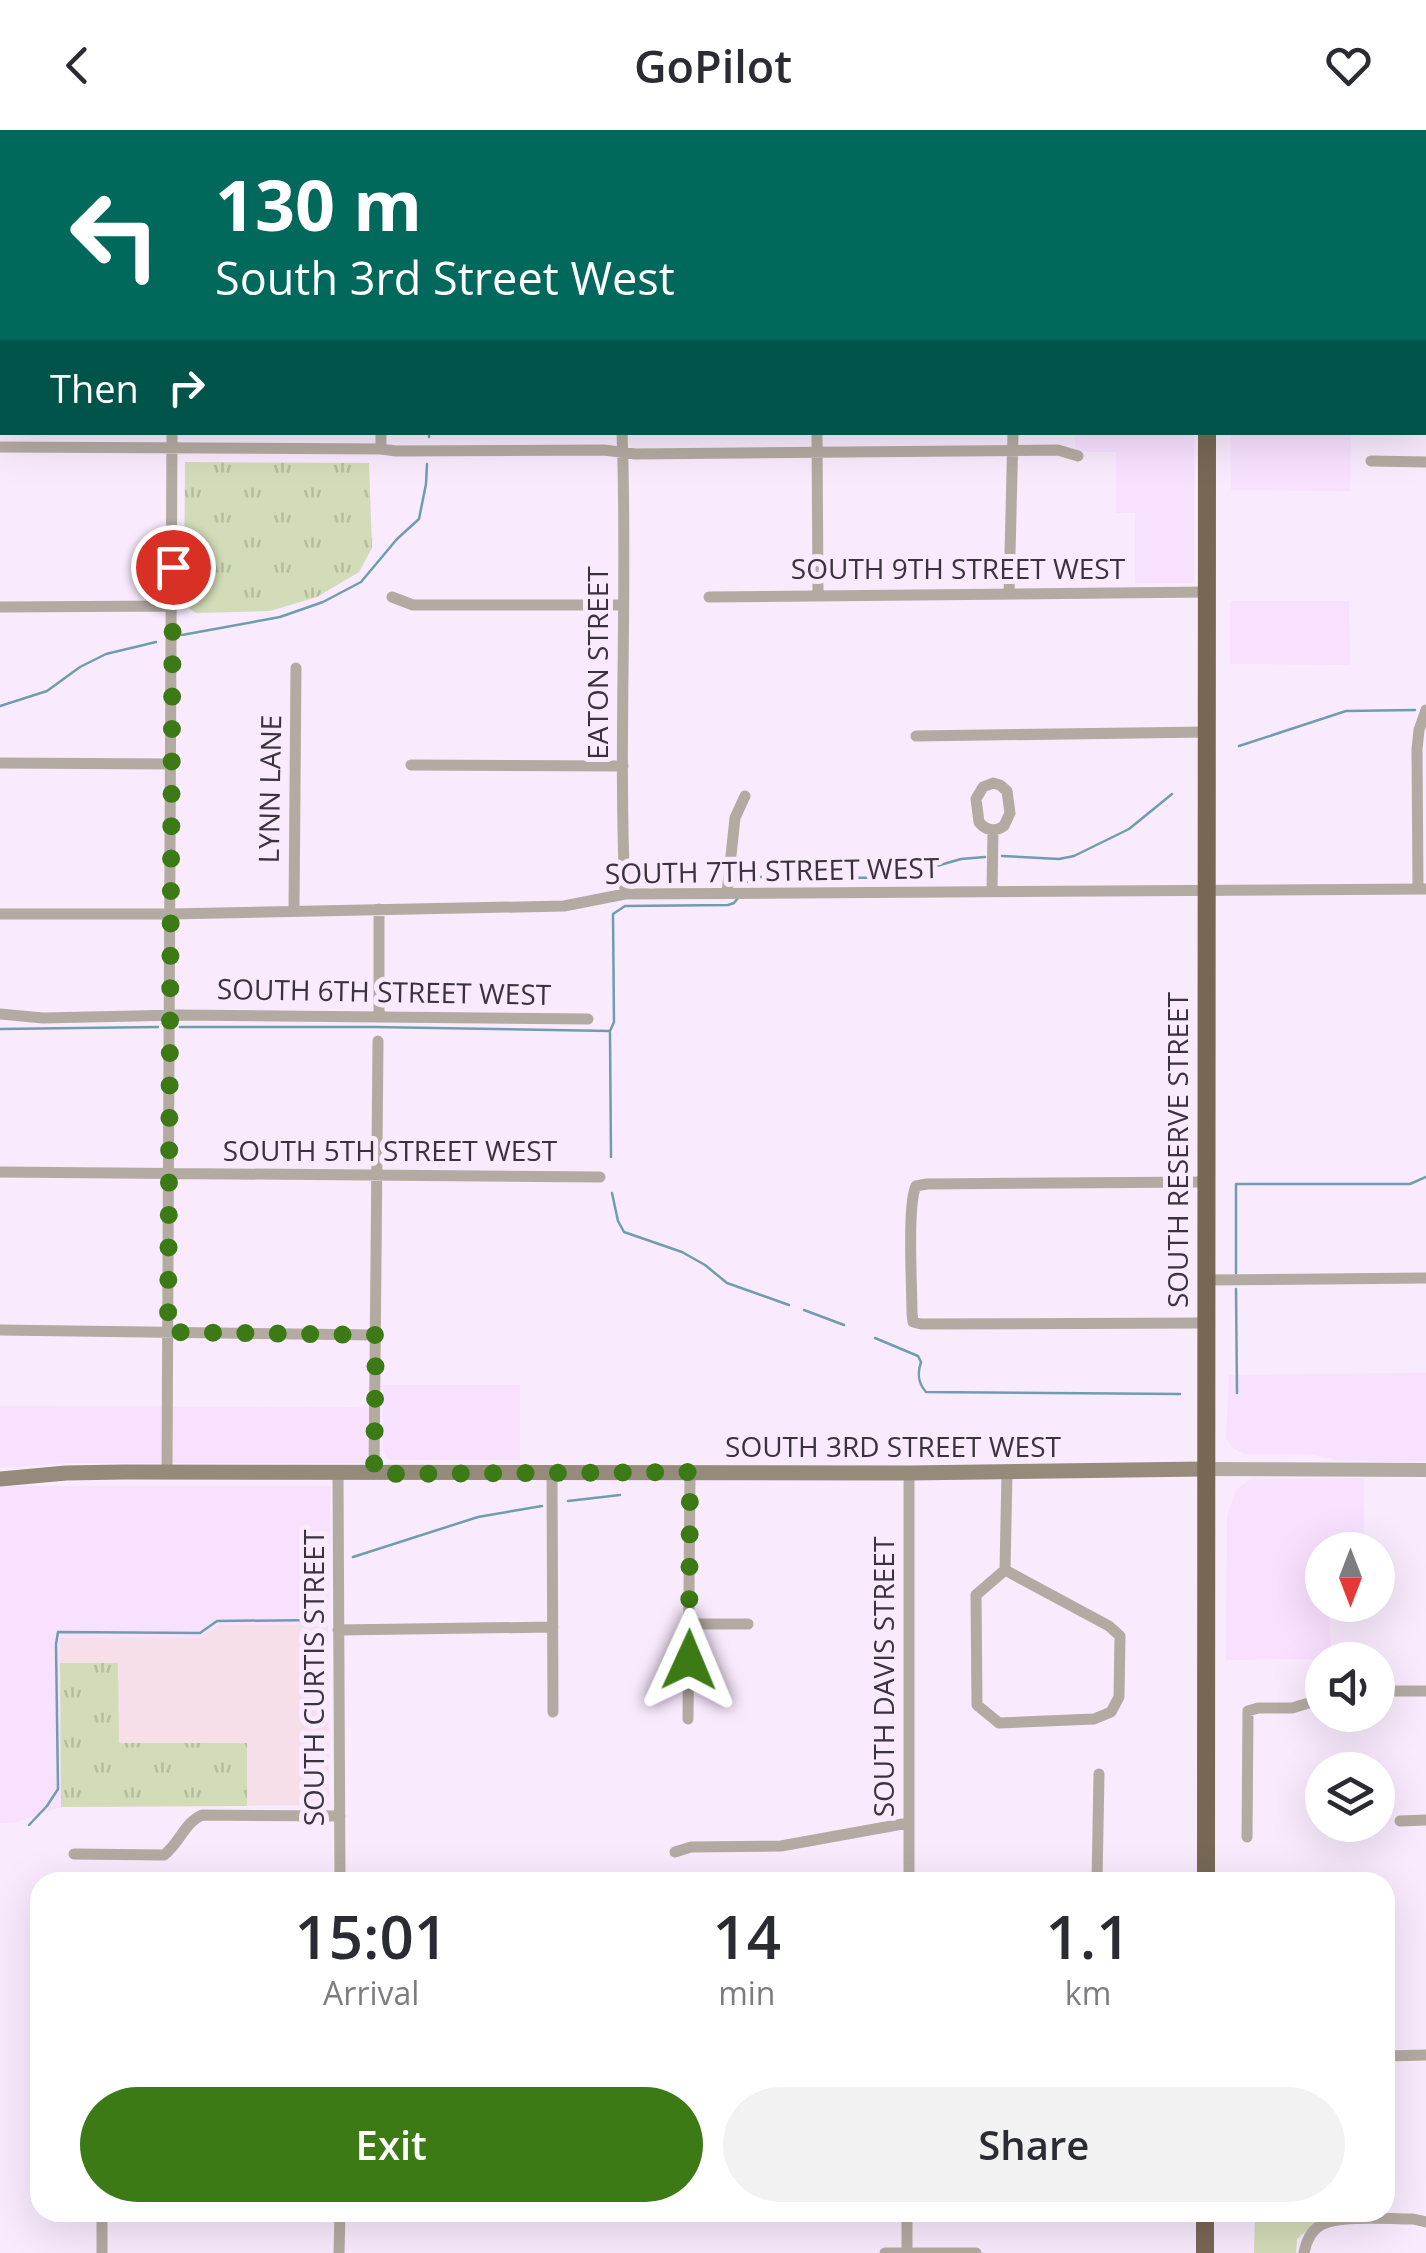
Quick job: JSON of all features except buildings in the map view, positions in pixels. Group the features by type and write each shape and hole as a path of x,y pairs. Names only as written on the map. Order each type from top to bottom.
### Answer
{"highway":[{"name":"SOUTH RESERVE STREET","path":"1206,1872 1207,435"},
{"path":"1205,2222 1205,2253"}],"main road":[{"name":"SOUTH 3RD STREET WEST","path":"0,1479 66,1473 1204,1469"}],"street":[{"path":"167,1473 172,435"},
{"path":"381,435 381,449"},
{"name":"EATON STREET","path":"622,435 625,894"},
{"path":"818,435 818,595"},
{"path":"1009,594 1013,435"},
{"path":"0,446 623,452 1058,450 1078,456"},
{"path":"1371,462 1426,462"},
{"name":"SOUTH 9TH STREET WEST","path":"709,597 1207,592"},
{"path":"392,597 412,606 623,605"},
{"path":"0,607 172,606"},
{"name":"LYNN LANE","path":"294,911 296,668"},
{"path":"1422,889 1419,730 1426,710"},
{"path":"916,736 1207,732"},
{"path":"0,763 172,764"},
{"path":"411,765 623,766"},
{"path":"727,893 736,818 745,796"},
{"path":"992,891 993,830"},
{"name":"SOUTH 7TH STREET WEST","path":"0,914 564,906 625,894 1422,889"},
{"path":"379,909 379,1017"},
{"name":"SOUTH 6TH STREET WEST","path":"0,1014 60,1018 588,1019"},
{"path":"374,1474 378,1041"},
{"name":"SOUTH 5TH STREET WEST","path":"0,1172 600,1177"},
{"path":"1205,1323 913,1322 912,1192 916,1186 926,1184 1206,1182"},
{"path":"1206,1280 1426,1278"},
{"path":"0,1330 376,1335"},
{"name":"SOUTH 3RD STREET WEST","path":"1204,1469 1426,1470"},
{"path":"688,1718 690,1472"},
{"name":"SOUTH DAVIS STREET","path":"909,1472 909,1872"},
{"path":"1006,1570 1007,1472"},
{"name":"SOUTH CURTIS STREET","path":"338,1473 340,1872"},
{"path":"552,1473 553,1712"},
{"path":"1006,1570 1109,1626 1120,1636 1119,1697 1110,1712 1094,1719 998,1723 977,1705 976,1594 1006,1570"},
{"path":"689,1624 748,1624"},
{"path":"338,1630 553,1628"},
{"path":"1395,1692 1426,1692"},
{"path":"1247,1837 1248,1711 1305,1704"},
{"path":"1097,1872 1100,1774"},
{"path":"74,1854 164,1855 192,1819 202,1815 340,1816"},
{"path":"1400,1821 1426,1820"},
{"path":"675,1852 692,1846 781,1846 908,1824"},
{"path":"1395,2056 1426,2055"},
{"path":"1395,2218 1426,2222"},
{"path":"102,2222 102,2253"},
{"path":"340,2222 340,2253"},
{"path":"907,2222 907,2252"},
{"path":"1304,2253 1312,2232 1328,2222"},
{"path":"884,2253 976,2253"}],"shaded area":[{"path":"1075,435 1194,435 1194,583 1135,583 1135,513 1116,513 1116,452 1075,452"},
{"path":"1230,435 1351,435 1350,491 1231,490"},
{"path":"1230,601 1349,601 1350,665 1230,664"},
{"path":"1426,1373 1426,1461 1244,1454 1226,1438 1229,1375"},
{"path":"383,1385 520,1385 520,1460 389,1460 383,1450"},
{"path":"0,1406 371,1407 369,1463 68,1463 0,1468"},
{"path":"1364,1478 1364,1532 1305,1532 1305,1622 1330,1622 1331,1642 1305,1642 1305,1659 1226,1660 1227,1516 1236,1490 1250,1479"},
{"path":"0,1486 331,1486 328,1625 219,1625 201,1638 60,1638 61,1807 13,1823 0,1823"},
{"path":"219,1625 328,1625 329,1805 61,1807 60,1638 201,1638"}],"green space":[{"path":"185,462 369,463 372,548 359,572 317,597 270,611 196,613 184,605"},
{"path":"60,1663 118,1663 119,1743 247,1743 247,1806 61,1807"},
{"path":"1255,2222 1317,2222 1297,2239 1296,2253 1254,2253"}],"waterway":[{"path":"182,635 280,617 323,602 361,582 419,519 427,464"},
{"path":"0,706 47,691 106,654 156,642"},
{"path":"1239,746 1346,711 1415,710"},
{"path":"1002,856 1074,856 1129,829 1172,794"},
{"path":"748,882 760,877 895,878 961,859 985,857"},
{"path":"180,1027 610,1031 614,1022 613,914 625,906 728,905 738,898"},
{"path":"0,1029 158,1027"},
{"path":"610,1033 611,1157"},
{"path":"1236,1273 1236,1184 1410,1184 1426,1177"},
{"path":"612,1193 624,1232 682,1252 727,1283 789,1305"},
{"path":"1236,1289 1237,1393"},
{"path":"804,1310 844,1325"},
{"path":"875,1338 918,1356 919,1378 926,1392 1180,1394"},
{"path":"568,1501 620,1495"},
{"path":"353,1557 478,1517 542,1506"},
{"path":"29,1825 58,1789 58,1632 200,1633 217,1621 319,1620 319,1567"}],"route":[{"path":"173,567 168,1332 376,1335 374,1474 690,1472 689,1660"}]}
